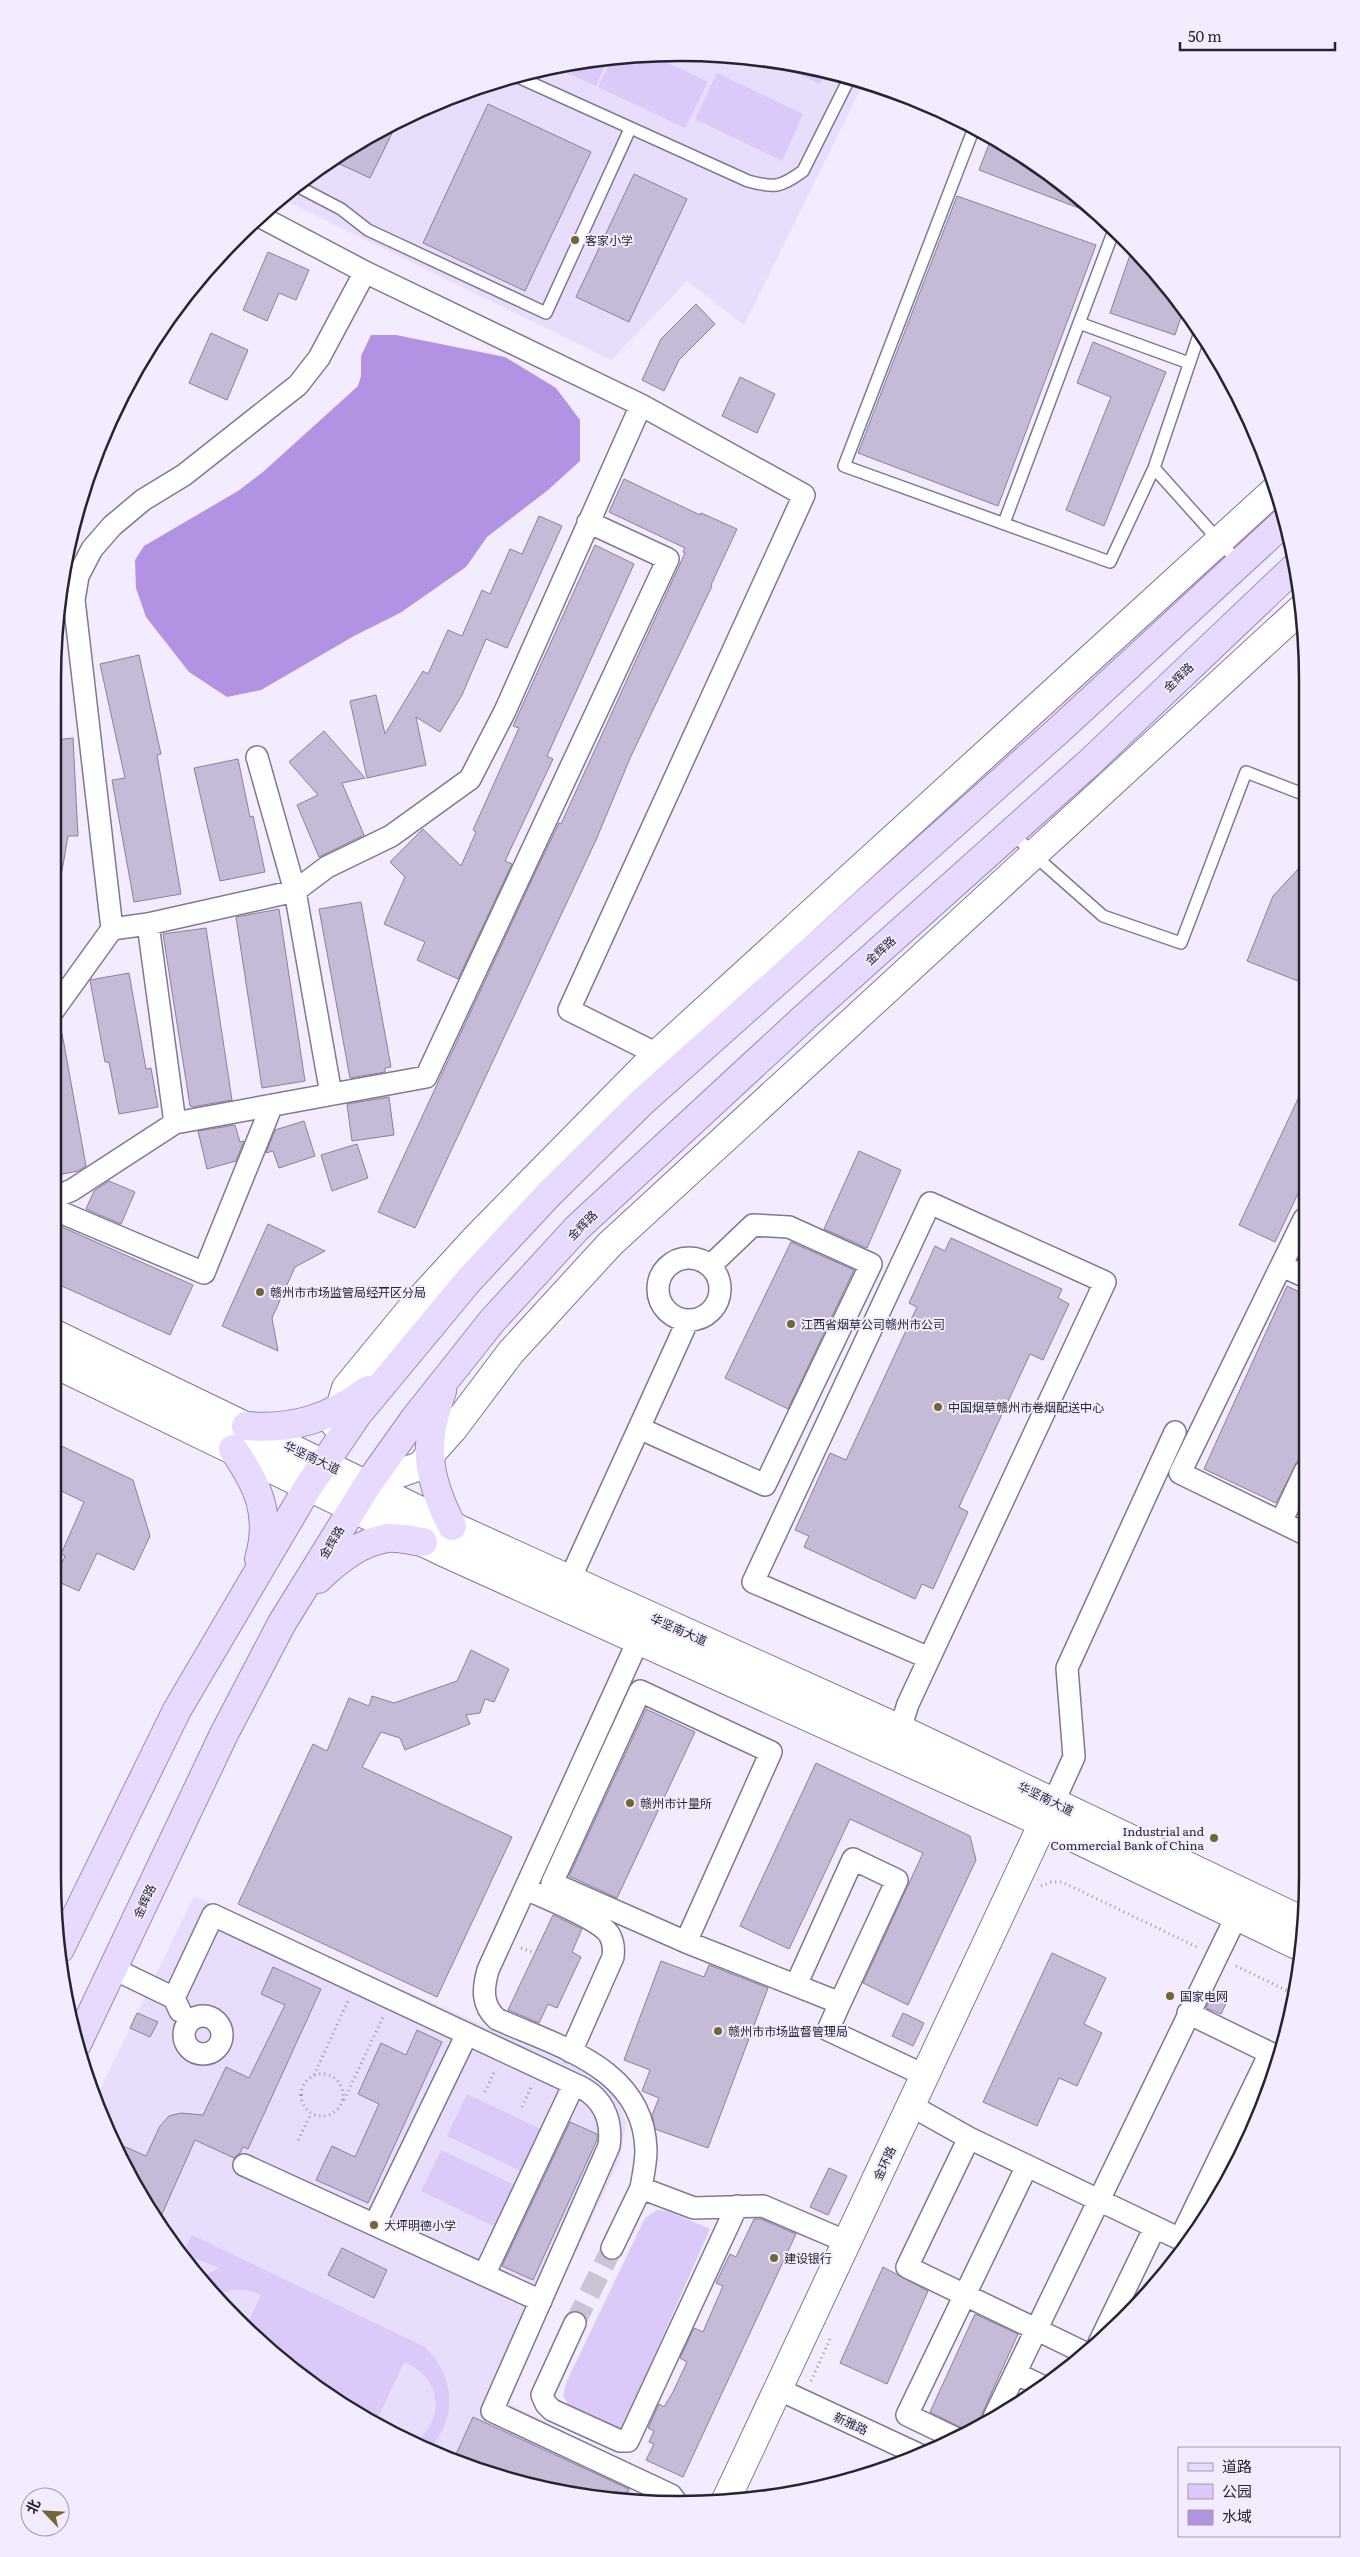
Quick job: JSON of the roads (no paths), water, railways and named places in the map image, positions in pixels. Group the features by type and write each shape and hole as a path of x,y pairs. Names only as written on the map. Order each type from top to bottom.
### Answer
{"main road":[{"path":"65,1939 177,1710 308,1487 392,1370 469,1280 548,1195 642,1102 1060,729 1279,526"},
{"name":"金辉路","path":"81,2034 224,1734 294,1603 351,1508 492,1321 577,1228 804,1018 1089,763 1289,573"},
{"path":"253,1579 264,1541 265,1518 240,1438 285,1427 338,1410 364,1393 392,1370"},
{"path":"448,1377 436,1411 429,1456 432,1482 452,1526"},
{"path":"294,1603 342,1557 364,1545 390,1538 423,1542"}],"street":[{"path":"266,220 365,272 641,405 804,495 569,1010 657,1054"},
{"path":"61,1000 112,929 68,597 92,549 112,526 143,500 184,475 298,385 319,358 365,272"},
{"path":"112,929 148,924 295,891 327,867 391,836 470,779 505,711 641,405"},
{"path":"324,1463 346,1388 411,1309 478,1236 657,1054 1270,495"},
{"path":"61,1195 72,1190 176,1123 426,1076 668,558 588,522"},
{"path":"368,1484 420,1466 453,1429 510,1352 610,1244 1295,615"},
{"path":"257,757 295,891 332,1094"},
{"path":"148,924 176,1123"},
{"path":"61,1212 204,1273 272,1105"},
{"path":"900,1729 908,1704 930,1658 1105,1282 930,1203 754,1582 930,1658"},
{"path":"639,1428 765,1485 871,1264 790,1227 753,1225 710,1266"},
{"path":"1299,1230 1180,1473 1299,1531"},
{"path":"681,1258 698,1259 710,1266 718,1278 719,1298 707,1314 698,1319 688,1320 678,1318 663,1306 658,1286 666,1267 681,1258"},
{"path":"1282,1266 1299,1274"},
{"path":"570,1579 688,1320"},
{"name":"华坚南大道","path":"61,1337 240,1438 308,1487 423,1542 638,1641 1048,1812 1297,1919"},
{"name":"华坚南大道","path":"61,1366 240,1438 324,1463 452,1526 900,1729 1236,1917 1294,1945"},
{"path":"1048,1812 1074,1757 1067,1668 1174,1432"},
{"path":"1281,1522 1299,1484"},
{"path":"612,2248 641,2188 646,2150 633,2099 616,2080 596,2064 490,2013 485,2003 484,1986 488,1970 638,1641"},
{"path":"686,1942 771,1752 640,1691 552,1883 686,1942 840,2003"},
{"name":"金环路","path":"730,2493 780,2390 910,2104 1048,1812"},
{"path":"796,1985 853,1859 896,1880 828,2030 924,2076"},
{"path":"526,1889 598,1923 608,1933 613,1942 613,1957 571,2052"},
{"path":"174,1998 213,1915 574,2084 592,2094 600,2102 610,2122 610,2140 492,2411 671,2496"},
{"path":"999,2407 1236,1917"},
{"path":"112,1968 174,1998 186,2025"},
{"path":"910,2104 969,2138 1180,2239 1270,2052 1188,2013"},
{"path":"375,2224 467,2034"},
{"path":"484,2275 574,2084"},
{"path":"969,2138 907,2267 1079,2350"},
{"path":"244,2164 541,2301"},
{"path":"948,2435 907,2415 1027,2166"},
{"path":"641,2188 694,2208 764,2206 847,2242"},
{"path":"575,2322 542,2395 546,2404 552,2410 620,2441 628,2441 736,2206"},
{"path":"1108,2324 1155,2227"},
{"path":"1015,2373 1036,2383"},
{"name":"新雅路","path":"780,2390 911,2451"}],"lane":[{"path":"526,81 748,181 771,187 791,180 803,171 846,84"},
{"path":"303,189 341,209 368,230 546,313 630,129"},
{"path":"972,134 844,466 1110,562 1154,468 1197,340"},
{"path":"1004,523 1112,236"},
{"path":"1079,323 1189,363"},
{"path":"1154,468 1239,563"},
{"path":"1012,832 1034,855 1103,916 1181,943 1246,772 1299,792"}],"water":[{"path":"371,335 396,335 505,357 556,388 580,420 580,461 548,490 487,537 466,567 400,613 354,636 261,690 227,697 189,672 146,617 136,588 135,560 144,546 238,491 263,472 358,386 361,376 361,356"}],"tunnel":[{"path":"575,2323 612,2248"}],"place":[{"name":"客家小学","path":"575,240"},
{"name":"赣州市市场监管局经开区分局","path":"260,1292"},
{"name":"江西省烟草公司赣州市公司","path":"791,1324"},
{"name":"中国烟草赣州市卷烟配送中心","path":"938,1407"},
{"name":"赣州市计量所","path":"630,1803"},
{"name":"Industrial and Commercial Bank of China","path":"1214,1838"},
{"name":"国家电网","path":"1170,1996"},
{"name":"赣州市市场监督管理局","path":"718,2031"},
{"name":"大坪明德小学","path":"374,2225"},
{"name":"建设银行","path":"774,2258"}]}
